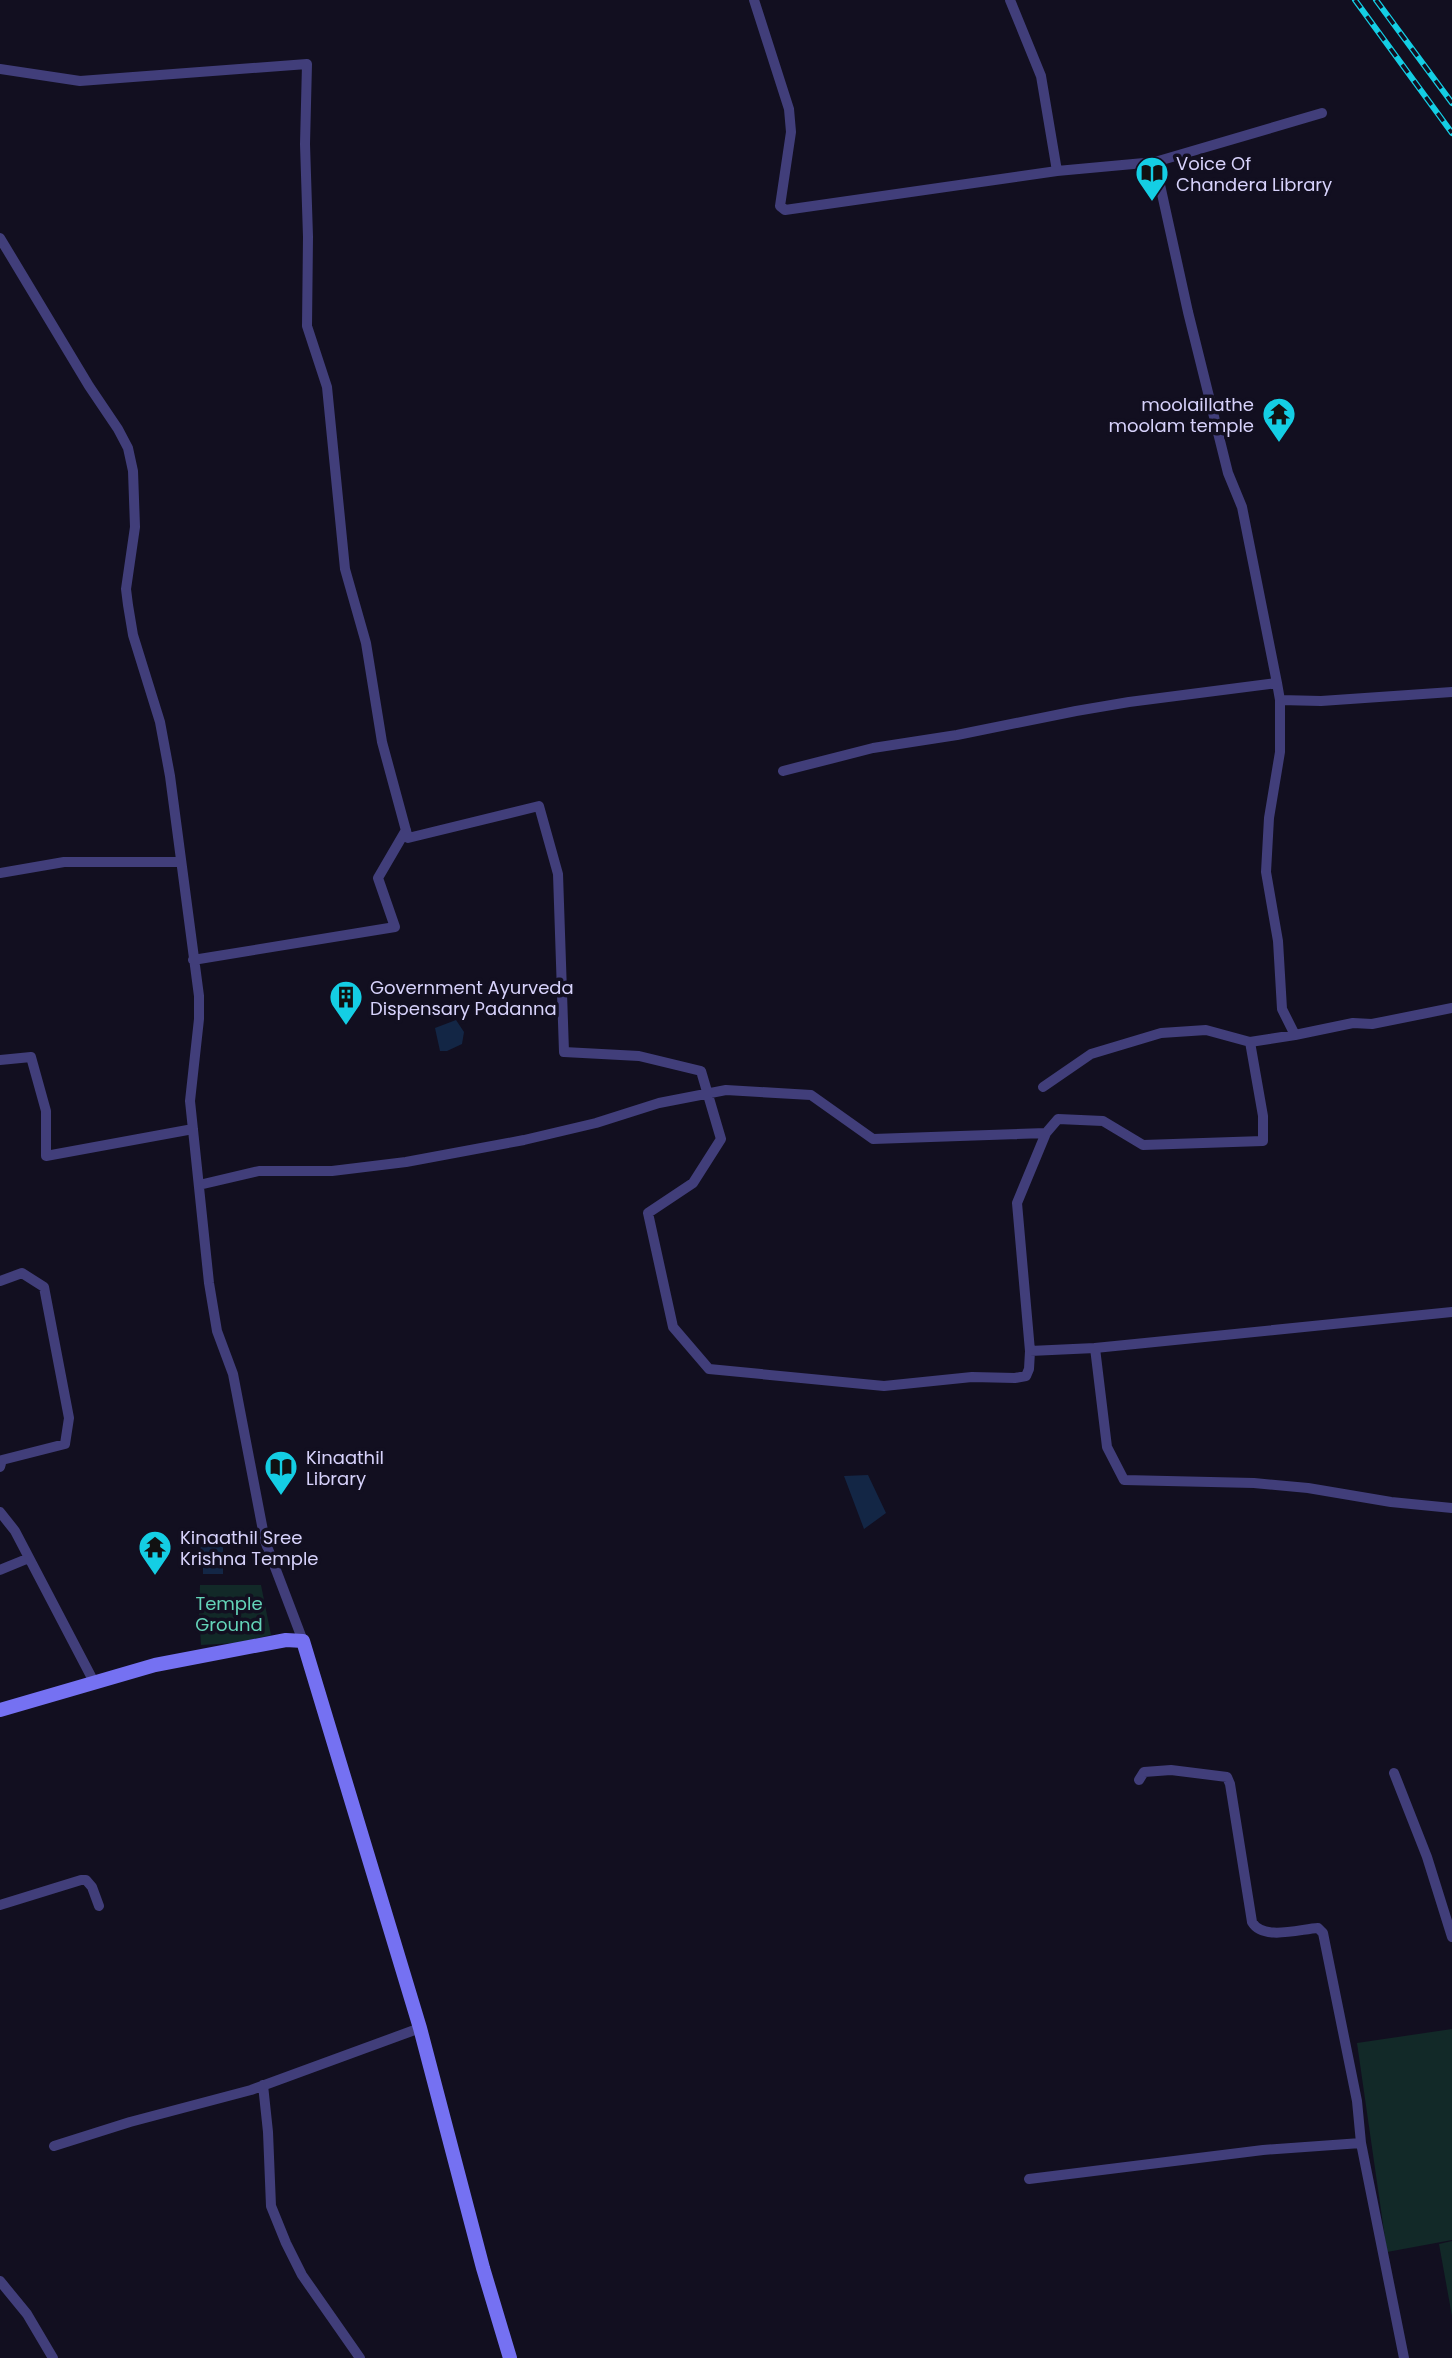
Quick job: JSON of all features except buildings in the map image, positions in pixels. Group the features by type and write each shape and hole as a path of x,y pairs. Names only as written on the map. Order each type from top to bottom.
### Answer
{"main road":[{"path":"0,1710 155,1665 286,1640 303,1641 420,2028 483,2268 510,2358"}],"street":[{"path":"754,0 789,109 790,132 780,205 785,210 1057,171 1155,162 1322,113"},
{"path":"1010,0 1041,76 1057,171"},
{"path":"0,69 80,80 307,64 307,326 327,387 345,569 366,643 383,742 408,838 539,806 558,874 564,1052 639,1056 701,1071 721,1139 693,1183 648,1213 673,1327 709,1369 884,1386 972,1377 1026,1376 1030,1350 1017,1203 1046,1133 1058,1119 1069,1119 1103,1121 1143,1145 1263,1141 1263,1116 1250,1042"},
{"path":"1155,162 1188,312 1228,473 1242,507 1280,700 1280,752 1269,818 1266,872 1278,942 1282,1009 1295,1035"},
{"path":"0,238 118,429 128,448 133,471 135,527 126,589 133,635 160,722 170,776 199,996 190,1101 209,1283 217,1331 233,1374 265,1541 303,1641"},
{"path":"783,771 873,748 1090,709 1277,683"},
{"path":"1280,700 1321,701 1452,692"},
{"path":"193,960 396,926 378,878 406,830"},
{"path":"0,873 64,862 181,862"},
{"path":"1043,1087 1091,1054 1161,1033 1206,1030 1250,1042 1353,1023 1372,1024 1452,1008"},
{"path":"0,1060 32,1057 46,1111 46,1156 193,1129"},
{"path":"199,1185 259,1171 332,1171 524,1140 596,1123 659,1102 726,1090 811,1095 873,1139 1046,1133"},
{"path":"0,1281 22,1273 44,1287 69,1418 65,1444 2,1460 0,1467"},
{"path":"1030,1350 1096,1348 1452,1312"},
{"path":"1096,1348 1107,1447 1124,1479 1254,1483 1452,1508"},
{"path":"0,1512 15,1531 94,1682"},
{"path":"0,1570 29,1558"},
{"path":"1139,1780 1144,1772 1171,1770 1227,1777 1250,1912 1255,1927 1271,1932 1318,1928 1323,1933 1404,2358"},
{"path":"1394,1773 1427,1857 1452,1937"},
{"path":"0,1905 86,1880 92,1887 99,1906"},
{"path":"54,2146 263,2085 420,2028"},
{"path":"263,2085 271,2206 302,2275 360,2358"},
{"path":"1029,2179 1263,2151 1361,2143"},
{"path":"0,2281 27,2314 53,2358"}],"green space":[{"name":"Temple Ground","path":"200,1585 261,1585 271,1635 236,1643 201,1645"},
{"path":"1452,2029 1452,2240 1387,2252 1357,2043"},
{"path":"1452,2241 1452,2316 1439,2244"}],"water":[{"path":"456,1020 464,1032 462,1044 447,1051 440,1051 435,1028"},
{"path":"868,1475 886,1513 864,1529 844,1476"},
{"path":"201,1543 223,1543 223,1574 203,1574 203,1566 199,1565"}],"railway":[{"path":"1355,0 1452,133"},
{"path":"1376,0 1452,103"}],"place":[{"name":"Voice Of Chandera Library","path":"1152,203"},
{"name":"moolaillathe moolam temple","path":"1279,444"},
{"name":"Government Ayurveda Dispensary Padanna","path":"346,1027"},
{"name":"Kinaathil Library","path":"281,1497"},
{"name":"Kinaathil Sree Krishna Temple","path":"155,1577"}]}
